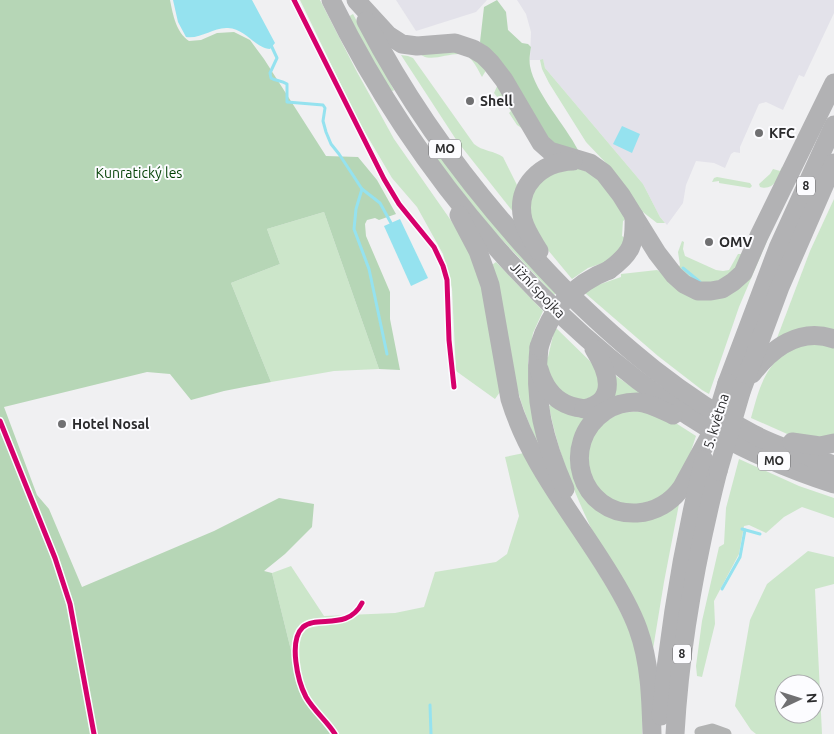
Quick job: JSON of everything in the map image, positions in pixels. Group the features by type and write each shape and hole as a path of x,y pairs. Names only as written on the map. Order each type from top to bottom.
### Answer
{"highway":[{"name":"Jižní spojka","path":"330,0 378,87 429,164 518,270 584,335 630,374 714,433 772,460 834,484"},
{"name":"Jižní spojka","path":"355,0 394,71 446,149 497,215 558,282 608,330 660,374 705,407 754,435 834,465"},
{"path":"355,0 388,35 402,44 418,46 455,43 473,49 483,55 504,80 544,147 554,153 582,160 596,167 608,177 678,280 694,290 707,292 719,290 730,285 748,266 759,236 834,83"},
{"name":"5. května","path":"675,734 681,666 706,464 734,388 778,248 834,125"},
{"path":"558,282 525,225 522,214 523,197 531,179 541,170 559,162 582,160"},
{"name":"5. května","path":"660,734 666,664 679,576 714,433 834,163"},
{"path":"429,164 464,223 485,269 492,295 510,399 530,450 584,532 627,603 638,628 648,672 652,734"},
{"path":"609,270 626,256 630,250 634,231 634,216"},
{"path":"584,532 546,443 537,391 538,352 548,323 565,299 586,281 609,270 658,253"},
{"path":"580,409 592,406 601,400 608,384 606,371 584,335"},
{"path":"734,388 772,352 785,343 806,336 824,336 834,339"},
{"path":"538,352 540,372 550,391 567,405 580,409 594,410 636,402 649,405 714,433"},
{"path":"616,406 600,415 588,427 579,452 581,473 588,489 606,506 636,513 659,507 677,494 706,464"},
{"path":"754,435 814,446 834,444"}],"street":[{"path":"700,732 712,729 726,734"}],"shaded area":[{"path":"396,0 487,0 476,12 416,31"},
{"path":"517,0 834,0 834,13 804,77 799,75 783,110 766,102 759,104 740,147 740,153 734,152 731,154 725,168 714,163 696,161 686,185 683,203 667,225 660,217 643,184 545,68 543,60 530,60 531,32 526,14"}],"green space":[{"name":"Kunratický les","path":"0,0 170,0 178,28 189,41 201,40 217,33 234,32 250,40 326,156 358,157 377,180 396,214 379,220 375,218 367,220 365,224 366,236 390,292 390,319 400,370 379,369 324,212 267,229 280,264 231,283 271,382 224,391 191,400 170,374 147,372 4,407 37,495 49,509 82,587 214,531 279,498 314,504 312,527 285,554 264,571 272,573 302,695 330,734 0,734"},
{"path":"300,0 320,0 394,139 466,242 480,277 502,389 495,399 456,371 452,289 443,254 417,207 392,178 359,122"},
{"path":"497,0 506,12 508,30 522,43 528,44 531,47 530,64 538,87 578,150 555,149 480,42 484,7"},
{"path":"353,14 393,91 390,90 348,17"},
{"path":"454,47 468,51 489,67 506,90 526,127 523,129 517,125 509,113 511,111 503,100 501,102 494,93 499,82 488,67 482,77 473,61 465,55 453,54 432,58 421,55 417,50"},
{"path":"401,55 413,58 474,144 503,157 517,185 514,213 457,141"},
{"path":"543,59 545,68 643,184 665,223 657,223 639,209 605,162 586,142 549,83 542,69 540,60"},
{"path":"441,156 557,292 554,295 490,227 436,159"},
{"path":"782,167 784,168 775,183 769,187 760,187 759,184 773,169 780,171"},
{"path":"578,168 595,175 627,218 623,221 622,236 629,241 606,262 588,268 572,279 538,238 527,206 543,175"},
{"path":"717,177 750,183 752,186 750,188 719,183 719,181 712,182"},
{"path":"834,199 834,330 777,338 810,251"},
{"path":"324,212 379,369 334,371 271,382 231,283 280,264 267,229"},
{"path":"778,215 739,307 709,394 658,356 585,293 592,287 621,277 621,274 657,270 711,300"},
{"path":"682,241 684,242 685,256 716,270 729,270 738,254 742,254 738,265 730,274 712,283 699,283 691,280 678,268 680,265 678,252"},
{"path":"496,262 543,311 533,333 528,363 542,450 531,429 510,360 492,265"},
{"path":"555,327 601,374 598,394 579,402 556,389 544,359 548,357"},
{"path":"800,344 834,345 834,436 794,437 751,418 764,378 769,370 782,355"},
{"path":"616,376 642,394 611,401"},
{"path":"551,405 569,414 585,418 580,427 596,507 679,504 653,649 592,531 579,501 556,438 549,406"},
{"path":"641,411 671,420 696,436 689,457 673,489 644,506 613,502 593,484 586,460 595,429 619,413"},
{"path":"524,453 612,595 629,629 639,662 643,716 642,734 330,734 302,695 272,573 291,566 324,616 395,613 424,607 435,572 496,562 507,554 519,516 505,457"},
{"path":"739,459 799,486 834,498 834,518 802,507 784,517 766,533 749,525 744,526 739,554 714,601 715,624 702,677 697,676 696,666 702,621 719,547 724,544 726,508"},
{"path":"808,551 834,557 834,584 815,589 819,674 774,674 774,724 822,724 822,734 756,734 751,730 735,706 750,620 767,584"}],"water":[{"path":"173,0 252,0 275,43 270,49 265,48 240,32 228,28 186,37 178,22"},
{"path":"622,126 640,134 632,153 613,144"},
{"path":"400,219 428,278 411,286 384,226"}],"waterway":[{"path":"270,43 277,58 270,73 271,78 287,84 287,102 323,105 325,108 323,121 331,144 362,189 380,203 391,223"},
{"path":"362,189 356,209 354,229 369,269 387,354"},
{"path":"683,268 700,282"},
{"path":"742,529 760,534"},
{"path":"722,589 740,557 745,530"},
{"path":"430,705 431,734"}],"cycle path":[{"path":"294,0 384,179 399,204 434,247 443,266 447,280 449,340 454,387"},
{"path":"0,421 55,558 70,604 94,734"},
{"path":"335,734 309,702 303,690 296,662 296,642 298,633 303,627 316,622 341,620 349,617 356,612 362,603"}],"place":[{"name":"Shell","path":"470,101"},
{"name":"KFC","path":"759,133"},
{"name":"OMV","path":"709,242"},
{"name":"Hotel Nosal","path":"62,424"}]}
